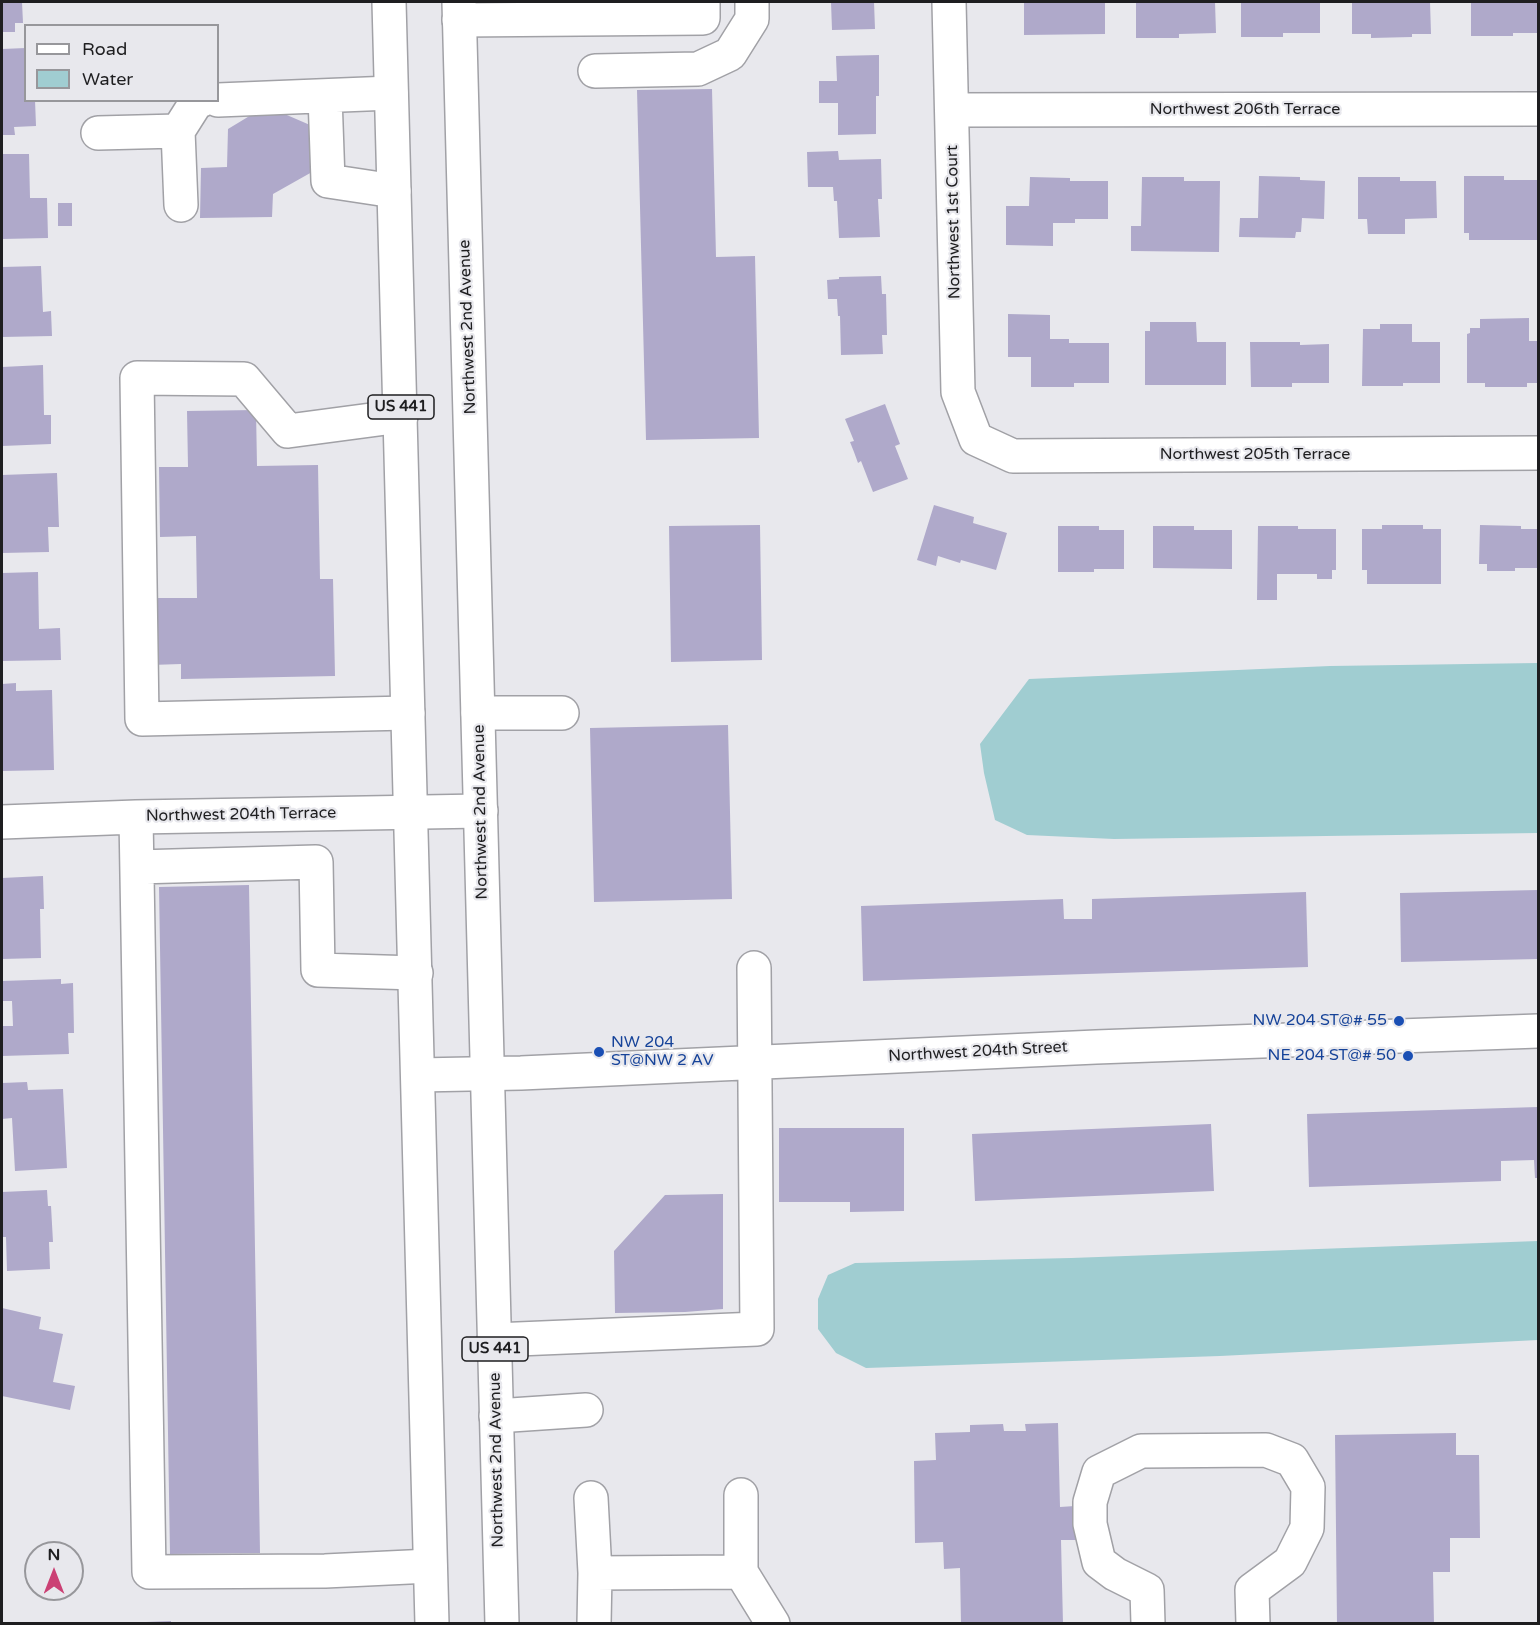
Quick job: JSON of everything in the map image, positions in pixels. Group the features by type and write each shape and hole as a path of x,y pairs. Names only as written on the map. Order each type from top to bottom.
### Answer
{"main road":[{"name":"US 441","path":"388,2 412,813 432,1623"},
{"path":"459,11 534,19 703,18 703,2"},
{"path":"595,71 698,69 730,54 752,19 752,2"},
{"name":"Northwest 1st Court","path":"949,2 958,392 976,439"},
{"name":"Northwest 2nd Avenue","path":"459,11 502,1623"},
{"path":"219,100 391,93"},
{"path":"325,96 328,181 394,191"},
{"path":"180,205 178,131 196,102"},
{"name":"Northwest 206th Terrace","path":"952,110 1539,109"},
{"path":"98,133 178,131"},
{"path":"401,416 288,431 244,379 137,378 142,719 408,713"},
{"name":"Northwest 205th Terrace","path":"976,439 1013,456 1539,453"},
{"path":"478,713 562,713"},
{"name":"Northwest 204th Terrace","path":"2,822 136,817 481,811"},
{"path":"136,817 149,1572 325,1571 430,1566"},
{"path":"137,867 316,862 318,970 416,973"},
{"path":"494,1340 757,1329 754,968"},
{"name":"Northwest 204th Street","path":"418,1075 1539,1031"},
{"path":"496,1416 586,1410"},
{"path":"1148,1623 1147,1590 1115,1574 1099,1562 1090,1524 1090,1502 1099,1472 1141,1451 1266,1450 1292,1460 1308,1487 1307,1528 1290,1562 1252,1590 1252,1623"},
{"path":"741,1495 741,1572 773,1623"},
{"path":"591,1498 595,1573 594,1623"},
{"path":"595,1573 741,1572"}],"water":[{"path":"1538,663 1538,833 1114,839 1027,835 995,820 980,744 1029,679 1330,666"},
{"path":"1538,1241 1538,1340 1220,1356 866,1368 836,1353 818,1329 818,1299 828,1275 855,1263 1071,1258"}],"building":[{"path":"2,2 22,2 23,23 15,23 15,32 2,32"},
{"path":"831,2 874,2 875,29 832,30"},
{"path":"1024,2 1105,2 1105,34 1024,35"},
{"path":"1136,2 1215,2 1216,33 1179,34 1179,38 1136,38"},
{"path":"1241,2 1320,2 1320,33 1283,33 1283,37 1241,37"},
{"path":"1352,2 1430,2 1431,34 1371,38 1371,34 1352,34"},
{"path":"1471,2 1537,2 1537,33 1513,33 1513,36 1471,36"},
{"path":"24,48 24,102 35,102 36,126 14,127 15,135 2,135 2,49"},
{"path":"879,55 876,134 838,135 838,103 819,103 819,81 837,81 836,56"},
{"path":"712,89 716,257 755,256 759,438 646,440 637,90"},
{"path":"266,106 310,125 312,172 273,194 272,217 200,218 201,168 227,167 228,129"},
{"path":"838,151 839,160 881,159 882,199 878,199 880,237 839,238 837,201 834,201 833,187 808,187 807,152"},
{"path":"2,154 29,154 30,198 47,198 48,238 2,239"},
{"path":"1259,176 1300,177 1300,180 1325,181 1324,219 1302,218 1301,232 1296,232 1295,238 1239,237 1240,218 1258,218"},
{"path":"1464,176 1504,176 1504,180 1538,180 1538,240 1469,240 1469,233 1464,233"},
{"path":"1030,177 1070,178 1070,181 1108,181 1108,219 1075,219 1075,223 1053,223 1053,246 1006,245 1006,206 1029,206"},
{"path":"1142,177 1184,177 1184,181 1220,181 1219,252 1131,251 1131,226 1141,226"},
{"path":"1358,177 1400,177 1400,181 1436,181 1437,218 1405,219 1405,234 1368,234 1367,219 1358,219"},
{"path":"58,203 72,203 72,226 58,226"},
{"path":"41,266 43,312 51,311 52,336 2,337 2,267"},
{"path":"881,276 882,294 886,294 887,335 882,335 883,354 841,355 837,299 828,299 827,280 839,279 839,277"},
{"path":"1008,314 1050,315 1050,339 1069,339 1069,343 1109,343 1109,383 1074,383 1074,387 1031,387 1031,357 1008,357"},
{"path":"1529,318 1529,341 1538,341 1538,383 1527,383 1527,387 1485,387 1485,383 1467,383 1467,334 1470,333 1470,328 1480,328 1480,319"},
{"path":"1150,322 1196,322 1197,342 1226,342 1226,385 1145,385 1145,331 1150,331"},
{"path":"1380,324 1412,324 1412,342 1440,342 1440,383 1362,386 1363,329 1380,329"},
{"path":"1250,342 1329,344 1329,383 1292,383 1292,387 1251,387"},
{"path":"43,365 44,415 51,415 51,444 2,446 2,367"},
{"path":"885,404 900,444 895,446 908,479 873,492 861,461 858,463 850,442 854,441 845,419"},
{"path":"256,410 257,466 318,465 320,579 333,579 335,676 181,679 181,664 151,665 149,598 197,598 196,536 160,537 159,467 188,467 187,411"},
{"path":"57,473 59,527 48,527 49,552 2,553 2,475"},
{"path":"934,505 974,517 973,523 1007,533 996,570 938,556 936,566 917,560"},
{"path":"760,525 762,660 671,662 669,526"},
{"path":"1382,525 1423,525 1423,529 1441,529 1441,584 1367,584 1367,570 1362,570 1362,529 1382,529"},
{"path":"1480,525 1521,526 1521,529 1538,529 1538,568 1487,571 1487,564 1479,564"},
{"path":"1058,526 1099,526 1099,530 1124,530 1124,569 1058,572"},
{"path":"1153,526 1194,526 1194,530 1232,530 1232,569 1153,568"},
{"path":"1258,526 1336,529 1336,570 1332,570 1332,579 1317,579 1317,574 1277,574 1277,600 1257,600"},
{"path":"38,572 39,629 60,628 61,660 2,661 2,573"},
{"path":"16,683 16,691 52,690 54,770 2,771 2,684"},
{"path":"728,725 732,899 594,902 590,728"},
{"path":"43,876 44,909 40,909 41,958 2,959 2,878"},
{"path":"249,885 260,1553 170,1554 159,887"},
{"path":"1538,890 1538,959 1401,962 1400,893"},
{"path":"1306,892 1308,967 863,981 861,906 1063,899 1064,919 1092,919 1092,899"},
{"path":"61,979 61,984 73,983 74,1033 68,1033 69,1054 2,1056 2,1026 13,1026 12,1001 2,1001 2,981"},
{"path":"27,1082 28,1090 63,1089 67,1168 15,1171 12,1118 2,1119 2,1083"},
{"path":"1538,1107 1538,1178 1535,1178 1534,1160 1501,1161 1501,1181 1309,1187 1307,1114"},
{"path":"1211,1124 1214,1191 975,1201 972,1134"},
{"path":"779,1128 904,1128 904,1211 850,1212 850,1202 779,1202"},
{"path":"47,1190 48,1206 51,1206 53,1242 49,1242 50,1269 7,1271 6,1237 2,1237 2,1192"},
{"path":"723,1194 723,1309 615,1313 614,1251 665,1195"},
{"path":"2,1308 41,1317 39,1329 63,1334 53,1382 75,1386 70,1410 2,1396"},
{"path":"1058,1423 1060,1507 1075,1506 1076,1540 1061,1540 1063,1624 961,1624 960,1568 944,1569 943,1542 915,1543 914,1461 936,1460 935,1433 970,1432 970,1425 1003,1424 1004,1431 1026,1431 1025,1424"},
{"path":"1456,1433 1456,1455 1479,1455 1480,1538 1450,1538 1450,1572 1433,1572 1434,1624 1337,1624 1335,1435"},
{"path":"171,1621 171,1624 146,1624 146,1622"}],"place":[{"name":"NW 204 ST@# 55","path":"1399,1021"},
{"name":"NW 204 ST@NW 2 AV","path":"599,1052"},
{"name":"NE 204 ST@# 50","path":"1408,1056"}]}
